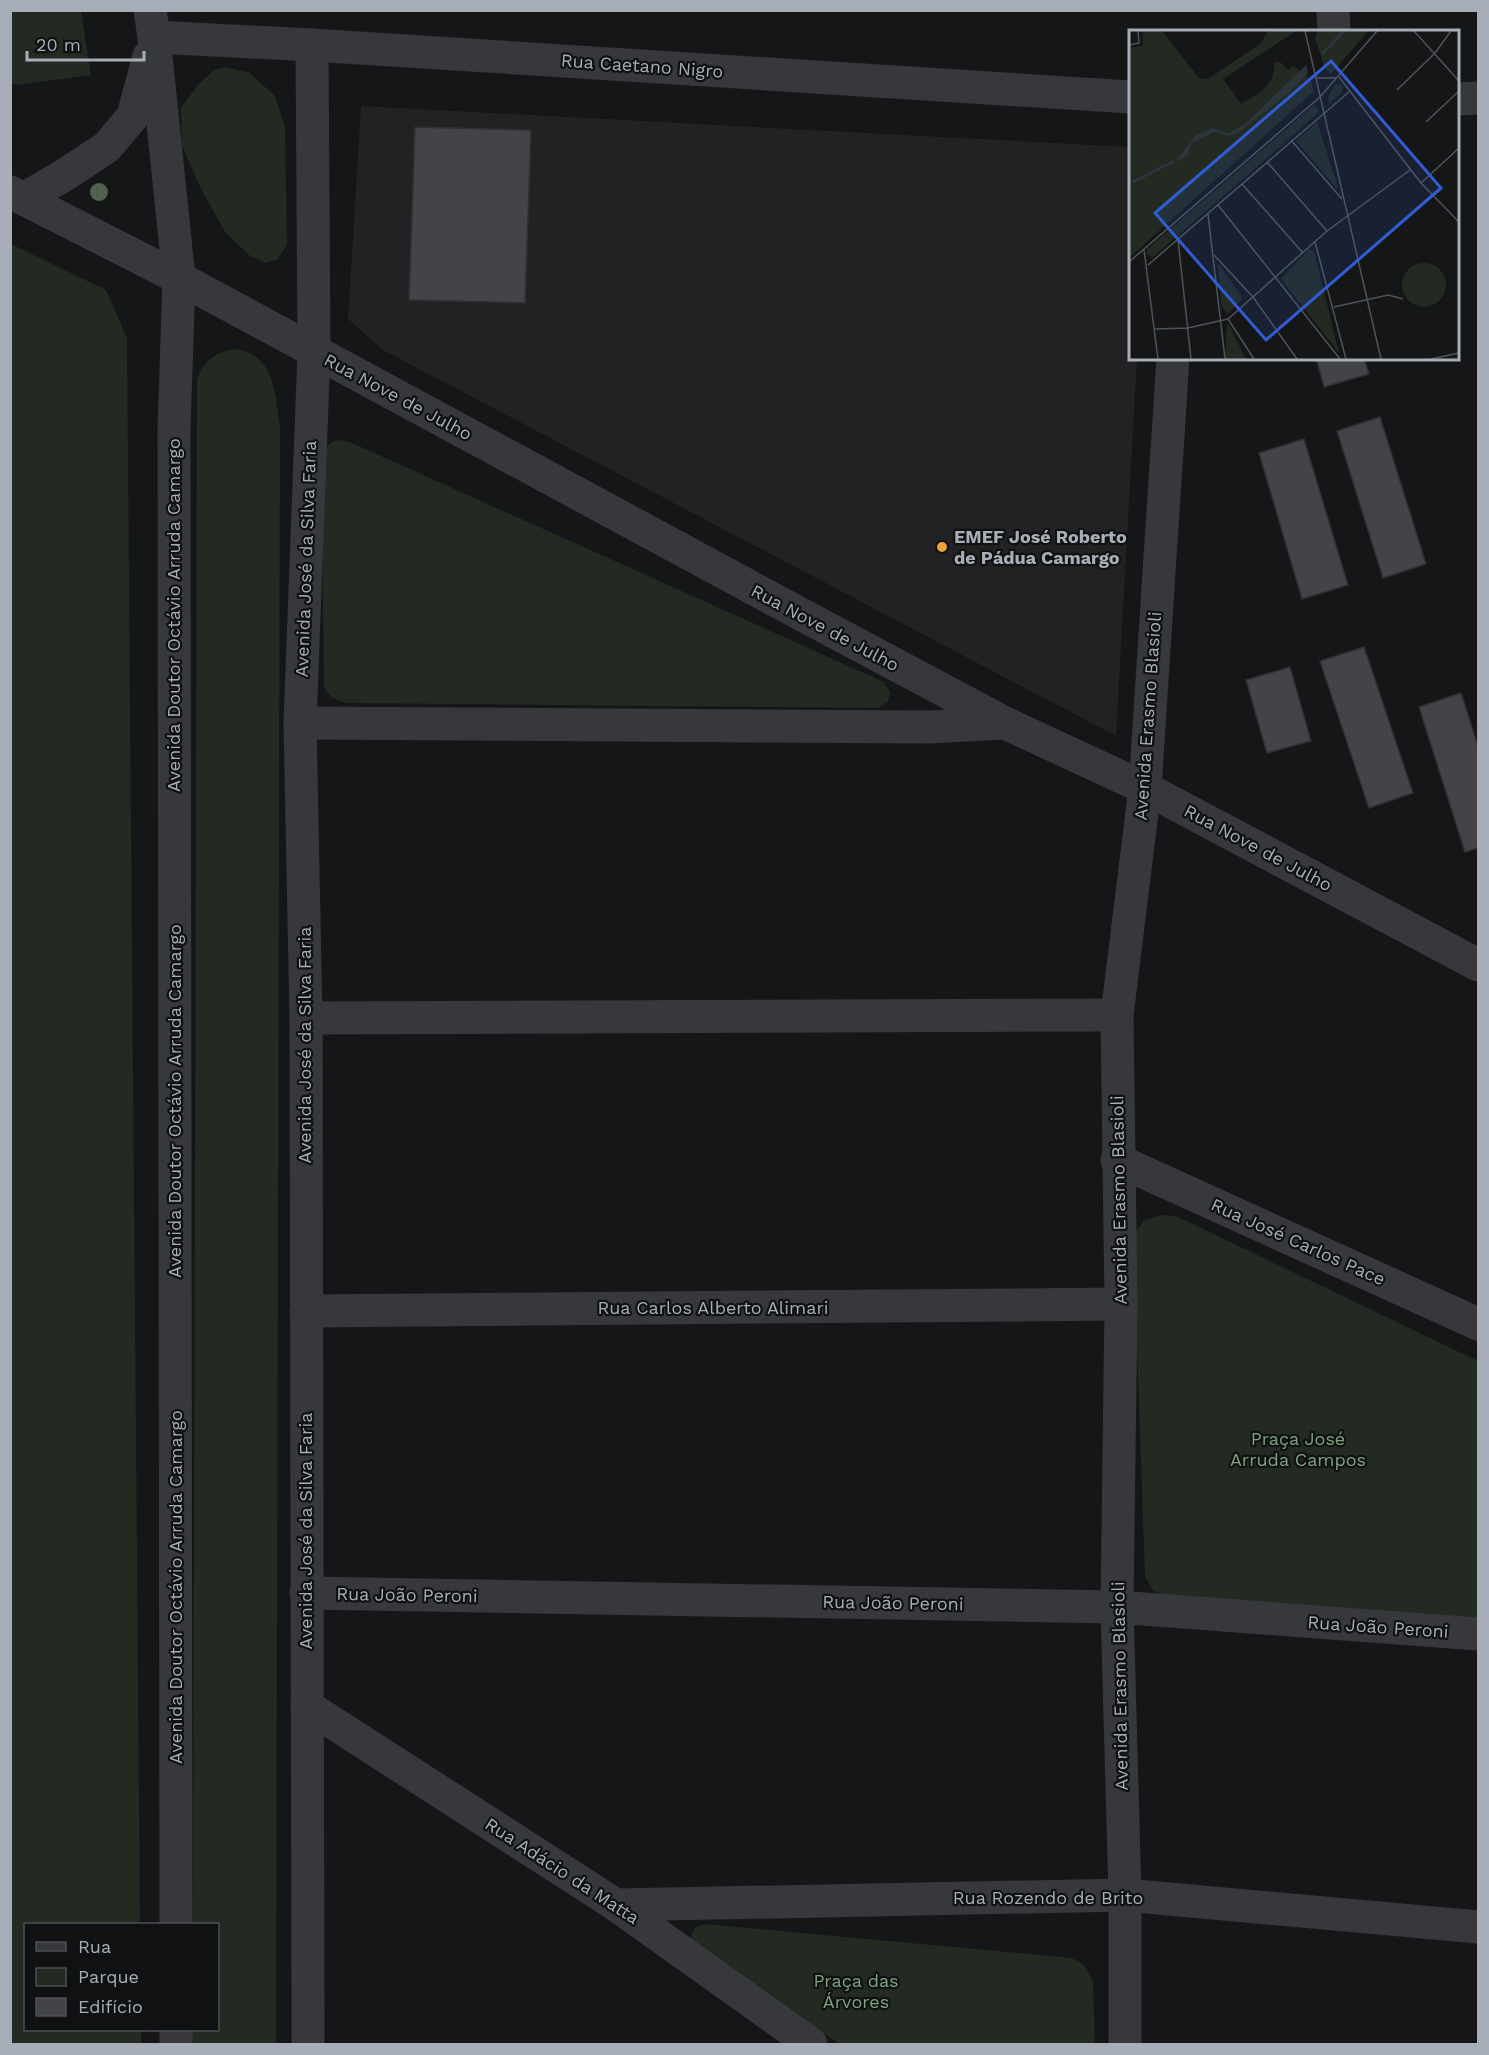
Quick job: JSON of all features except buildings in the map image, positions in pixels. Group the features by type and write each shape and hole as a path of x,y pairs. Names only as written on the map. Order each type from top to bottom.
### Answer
{"street":[{"path":"1333,10 1334,30"},
{"path":"17,195 83,163 107,147 133,116 152,24"},
{"name":"Rua Caetano Nigro","path":"152,24 312,45 1129,97"},
{"name":"Avenida Doutor Octávio Arruda Camargo","path":"152,24 179,278 174,430 176,1923"},
{"name":"Avenida José da Silva Faria","path":"308,2044 306,1018 300,723 314,352 312,45"},
{"path":"1459,99 1479,98"},
{"name":"Rua Nove de Julho","path":"17,195 179,278 1005,723 1145,788 1479,965"},
{"name":"Avenida Erasmo Blasioli","path":"1125,2044 1125,1895 1117,1607 1120,1304 1117,1015 1145,788 1173,360"},
{"path":"300,723 918,727 1005,723"},
{"path":"306,1018 1117,1015"},
{"name":"Rua José Carlos Pace","path":"1118,1160 1479,1324"},
{"name":"Rua Carlos Alberto Alimari","path":"306,1311 1120,1304"},
{"name":"Rua João Peroni","path":"306,1593 1117,1607 1479,1634"},
{"name":"Rua Adácio da Matta","path":"307,1706 616,1905 812,2044"},
{"name":"Rua Rozendo de Brito","path":"616,1905 1125,1895 1479,1927"}],"shaded area":[{"name":"EMEF José Roberto de Pádua Camargo","path":"361,106 1129,147 1129,360 1137,360 1116,736 383,350 348,319"}],"green space":[{"path":"10,11 81,11 91,75 17,85 11,83"},
{"path":"225,67 250,73 275,96 285,127 287,245 278,259 265,263 250,256 225,232 200,187 182,146 181,108 198,85 214,70"},
{"path":"11,244 106,290 127,338 140,1923 24,1923 24,2031 141,2031 141,2044 11,2044"},
{"path":"235,349 248,353 266,367 274,388 280,425 276,2044 192,2044 192,2031 219,2031 219,1923 193,1923 197,379 207,362 222,352"},
{"path":"339,440 352,443 884,682 890,692 888,702 878,708 345,703 331,697 324,687 321,458 328,446"},
{"name":"Praça José Arruda Campos","path":"1159,1215 1176,1216 1478,1361 1478,1618 1166,1599 1152,1589 1145,1576 1133,1235 1144,1221"},
{"name":"Praça das Árvores","path":"705,1924 1072,1958 1084,1965 1093,1981 1095,2044 840,2044 696,1950 690,1939 695,1927"}],"place":[{"name":"EMEF José Roberto de Pádua Camargo","path":"942,547"}]}
